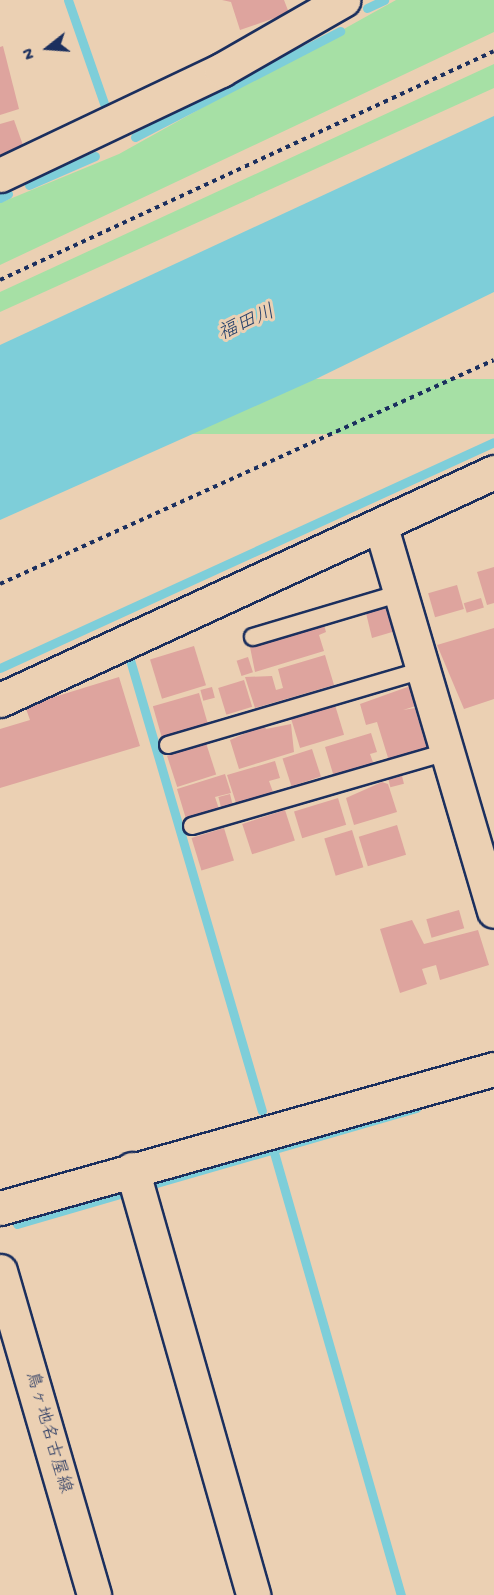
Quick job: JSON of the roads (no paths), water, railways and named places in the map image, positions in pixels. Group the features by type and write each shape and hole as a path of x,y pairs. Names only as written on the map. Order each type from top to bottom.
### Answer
{"street":[{"path":"0,175 222,70 343,0"},
{"path":"0,700 381,527 494,472"},
{"path":"381,527 494,911"},
{"path":"0,1208 494,1069"},
{"path":"132,1169 253,1595"},
{"name":"鳥ヶ地名古屋線","path":"0,1271 94,1595"}],"lane":[{"path":"252,637 401,593"},
{"path":"168,745 423,670"},
{"path":"192,826 447,752"}],"water":[{"name":"福田川","path":"494,116 494,292 316,379 0,520 0,345"}],"waterway":[{"path":"68,0 106,109"},
{"path":"367,8 384,0"},
{"path":"135,137 340,31"},
{"path":"29,185 95,156"},
{"path":"0,198 8,194"},
{"path":"0,668 494,442"},
{"path":"128,653 262,1111"},
{"path":"153,1184 416,1108"},
{"path":"273,1149 401,1595"},
{"path":"17,1224 123,1193"}]}
